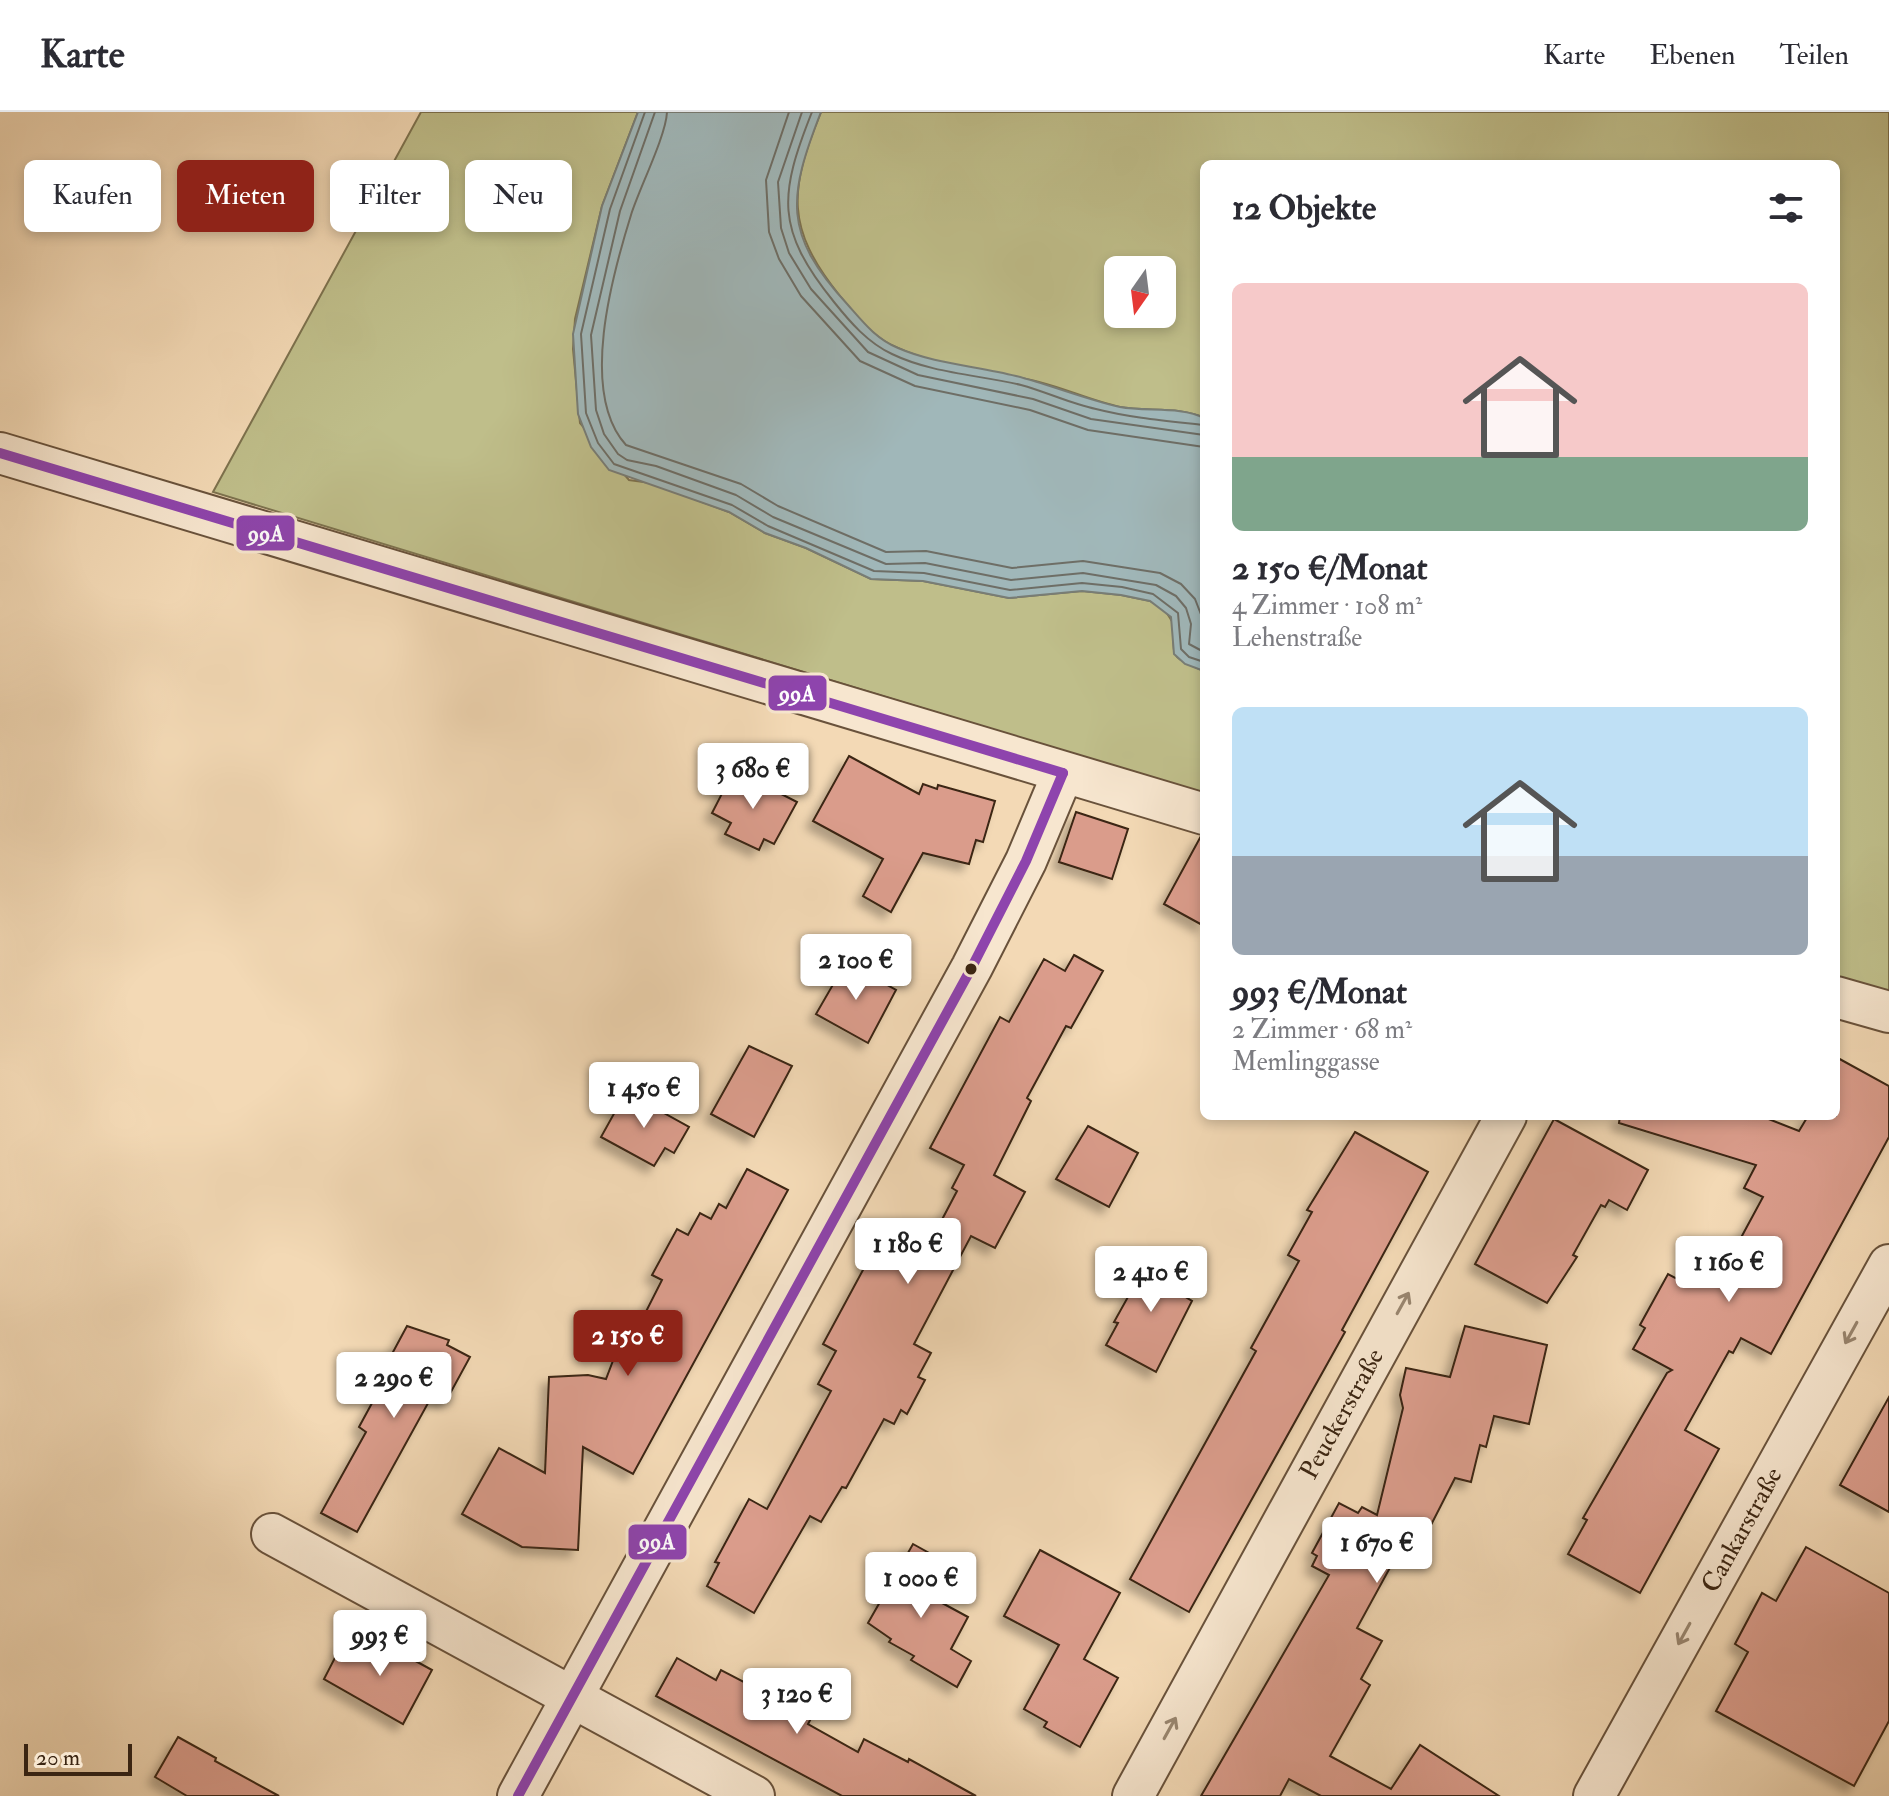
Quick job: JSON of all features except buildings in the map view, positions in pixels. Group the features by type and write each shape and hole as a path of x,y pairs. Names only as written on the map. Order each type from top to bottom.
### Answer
{"street":[{"path":"0,453 1200,813"},
{"path":"518,1796 972,967 1026,861 1063,773"},
{"path":"1840,998 1889,1012"},
{"name":"Peuckerstraße","path":"1133,1796 1504,1120"},
{"name":"Cankarstraße","path":"1594,1796 1889,1265"},
{"path":"272,1534 754,1796"}],"shaded area":[{"path":"421,112 638,112 602,206 575,319 573,349 580,423 629,480 651,483 729,512 765,533 806,548 871,579 923,581 1009,598 1082,591 1150,601 1165,610 1173,623 1175,654 1200,669 1200,793 213,492 355,232 449,232 449,160 395,160"},
{"path":"821,112 1889,112 1889,1002 1840,987 1840,160 1200,160 1200,416 1110,404 1039,382 932,360 898,348 859,319 822,272 801,228 798,187"}],"water":[{"path":"638,112 821,112 802,168 798,192 797,214 802,235 811,257 827,280 876,335 898,348 927,358 1016,376 1107,404 1200,416 1200,670 1185,664 1174,654 1171,617 1150,601 1082,591 1009,598 923,581 871,579 806,548 765,533 729,512 609,470 591,447 578,414 573,334 602,206"}],"transit line":[{"name":"99A","path":"0,453 1063,773"},
{"name":"99A","path":"518,1796 972,967 1026,861 1063,773"}]}
